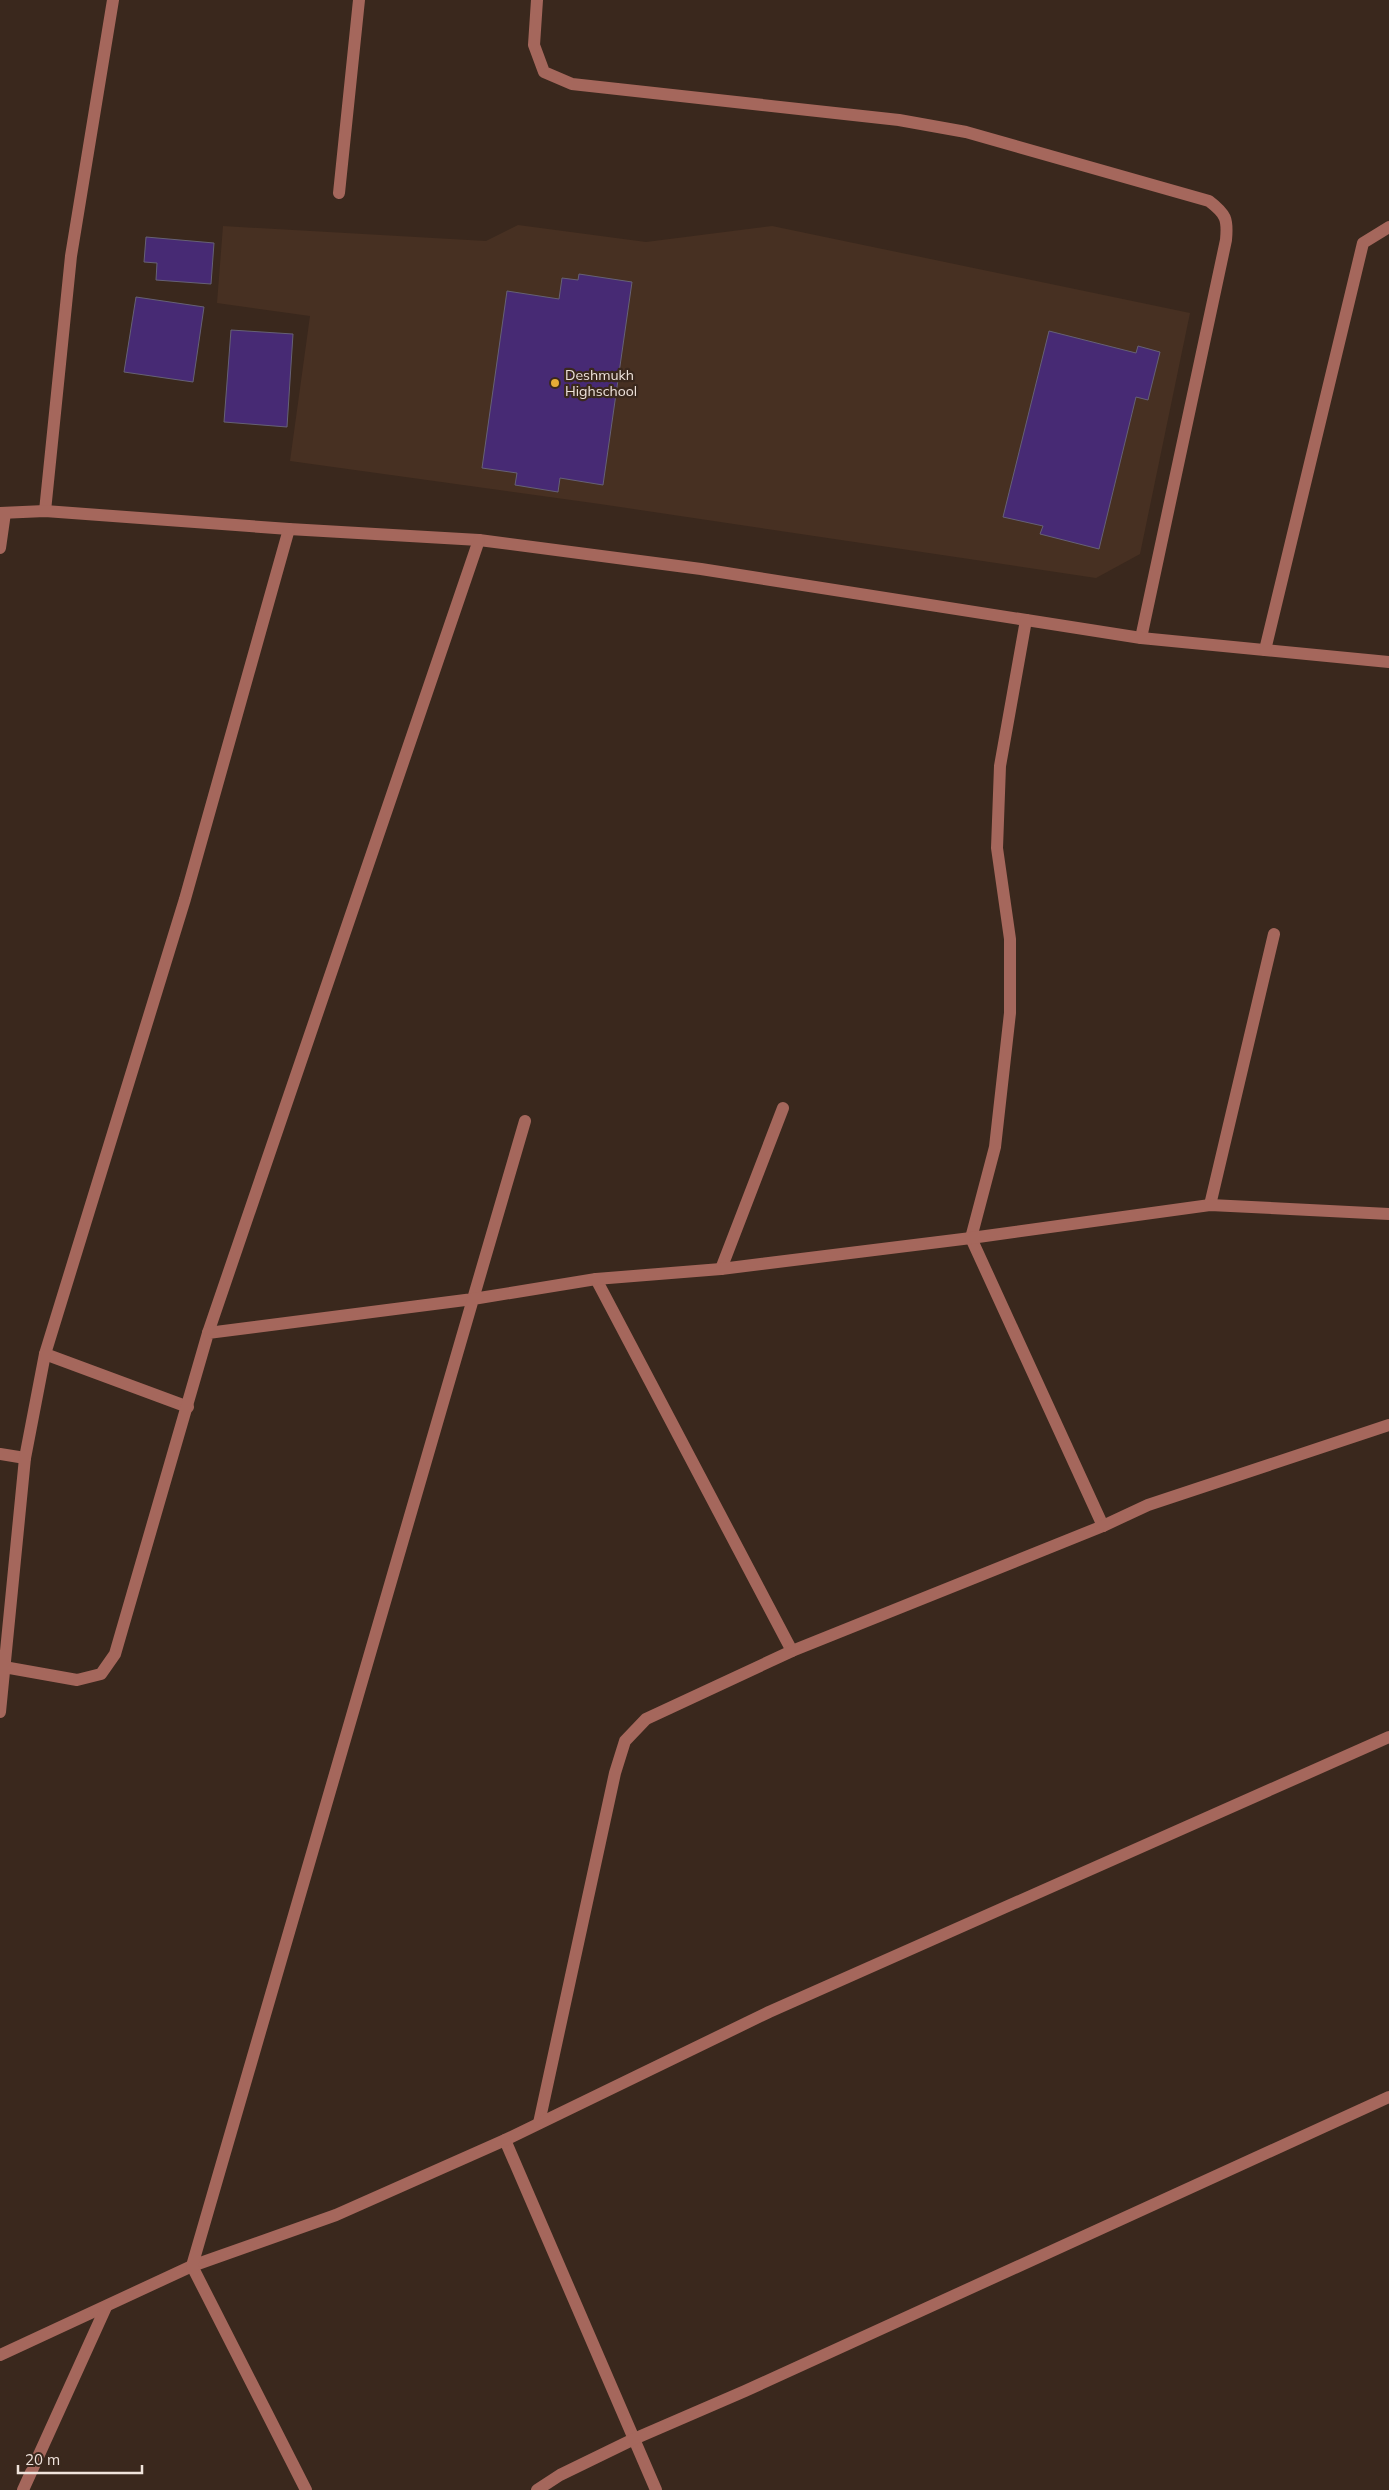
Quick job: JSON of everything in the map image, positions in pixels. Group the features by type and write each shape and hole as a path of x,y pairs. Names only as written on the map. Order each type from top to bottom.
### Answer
{"street":[{"path":"45,512 71,256 113,0"},
{"path":"339,193 359,0"},
{"path":"538,0 534,45 544,72 572,84 899,120 966,132 1209,201 1223,211 1227,225 1226,240 1142,638"},
{"path":"1265,650 1363,243 1389,227"},
{"path":"0,548 3,513 45,512 479,540 701,569 1142,638 1389,662"},
{"path":"0,1712 25,1458 45,1354 185,899 289,529"},
{"path":"4,1667 77,1680 101,1674 115,1654 208,1333 479,540"},
{"path":"1026,620 1000,766 997,848 1010,939 1010,1013 995,1147 971,1238 1103,1526"},
{"path":"1210,1205 1274,934"},
{"path":"721,1269 783,1108"},
{"path":"306,2490 192,2266 525,1122"},
{"path":"208,1333 473,1299 596,1279 721,1269 971,1238 1210,1205 1389,1214"},
{"path":"596,1279 792,1651"},
{"path":"45,1354 188,1407"},
{"path":"539,2123 615,1773 625,1741 646,1719 792,1651 1103,1526 1148,1505 1389,1424"},
{"path":"0,1454 25,1458"},
{"path":"0,2356 192,2266 336,2215 505,2140 769,2012 1389,1737"},
{"path":"537,2490 560,2475 634,2439 745,2391 1389,2097"},
{"path":"505,2140 656,2490"},
{"path":"23,2490 106,2307"}],"shaded area":[{"path":"518,225 646,242 772,226 1190,313 1140,554 1096,578 600,504 290,461 310,316 217,303 223,226 486,241"}],"building":[{"path":"146,237 214,243 211,284 156,280 157,263 144,262"},
{"name":"Deshmukh Highschool","path":"579,274 632,282 603,485 560,478 558,492 515,485 517,473 482,468 507,291 559,299 562,278 578,280"},
{"path":"136,297 204,307 193,382 124,372"},
{"path":"231,330 293,334 287,427 224,422"},
{"path":"1049,331 1136,353 1138,346 1160,352 1148,400 1136,397 1099,549 1040,534 1043,526 1003,517"}],"place":[{"name":"Deshmukh Highschool","path":"555,383"}]}
